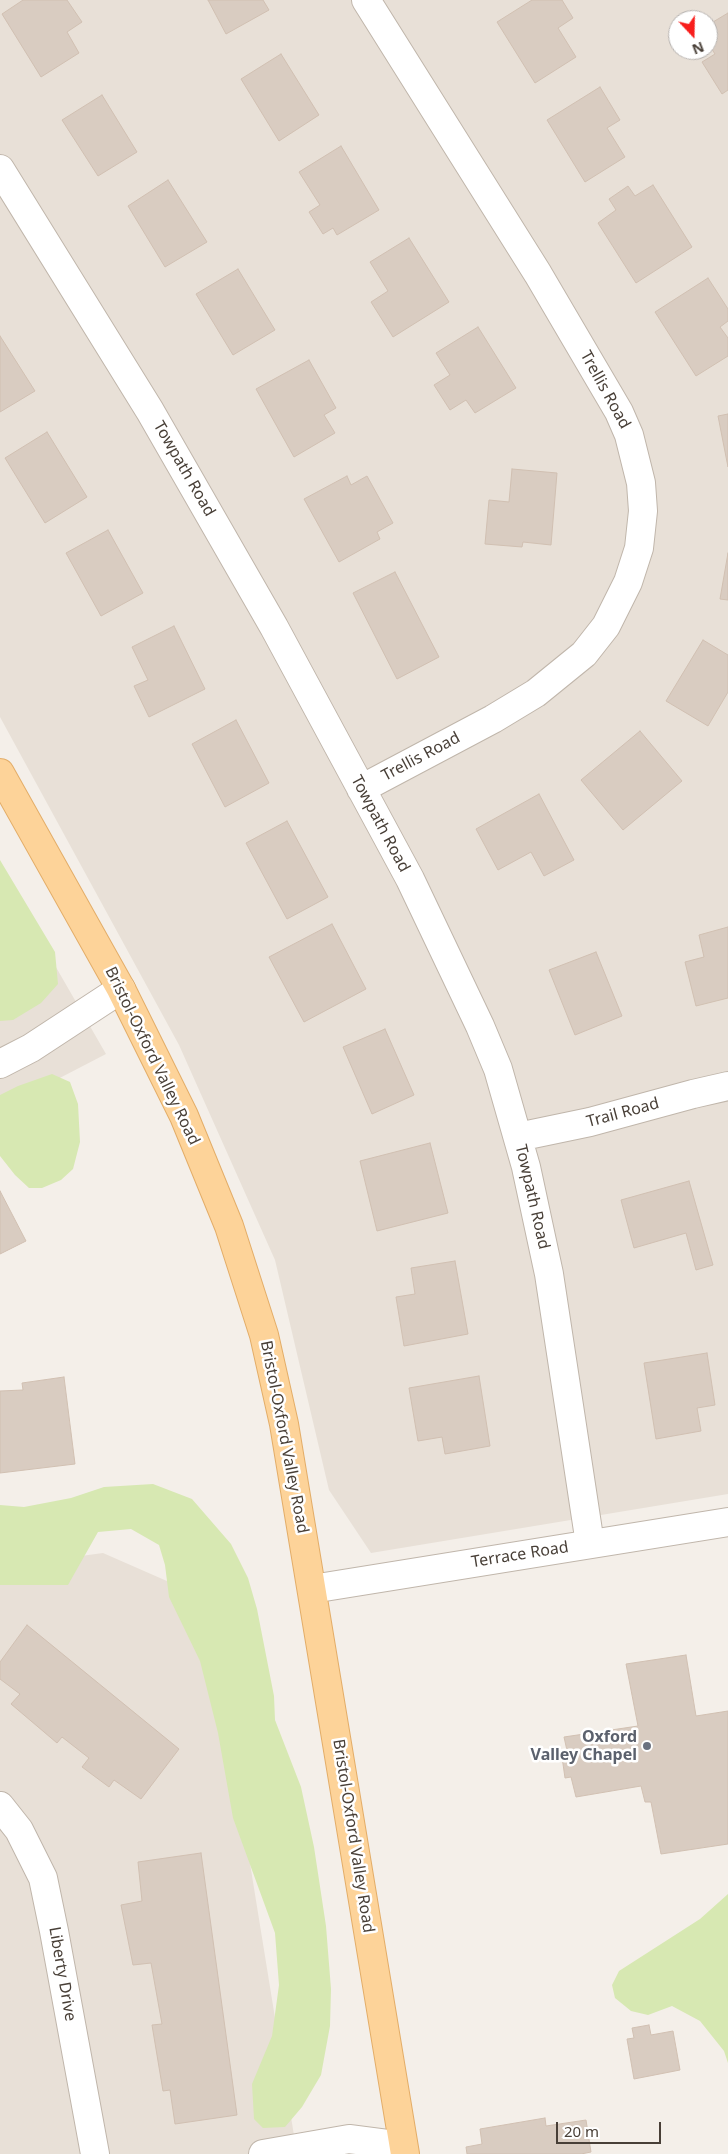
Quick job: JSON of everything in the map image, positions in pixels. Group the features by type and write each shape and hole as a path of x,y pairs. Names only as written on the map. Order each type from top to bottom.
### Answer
{"main road":[{"name":"Bristol-Oxford Valley Road","path":"0,773 121,989 184,1116 229,1226 264,1334 284,1424 312,1589 401,2151"}],"street":[{"name":"Trellis Road","path":"361,788 493,719 536,693 584,654 606,626 628,582 639,548 643,511 641,483 629,435 619,412 538,274 366,0"},
{"name":"Towpath Road","path":"0,169 150,411 274,627 410,879 480,1026 498,1070 518,1137 549,1274 590,1544"},
{"path":"0,1064 31,1048 121,989"},
{"name":"Trail Road","path":"518,1137 590,1122 728,1086"},
{"name":"Terrace Road","path":"312,1589 728,1522"},
{"name":"Liberty Drive","path":"0,1806 19,1830 43,1878 95,2154"},
{"path":"263,2154 349,2139 401,2151"}],"shaded area":[{"path":"0,0 728,0 728,1494 371,1553 329,1490 275,1260 179,1045 0,717"},
{"path":"0,870 106,1054 0,1109"},
{"path":"103,1553 176,1585 226,1715 297,2154 0,2154 0,1567"}],"green space":[{"path":"0,860 55,952 58,984 41,1003 13,1020 0,1021"},
{"path":"52,1074 70,1082 78,1104 80,1142 73,1169 61,1180 42,1188 29,1188 15,1175 0,1156 0,1095 18,1086"},
{"path":"153,1484 192,1499 231,1544 248,1578 257,1609 274,1696 275,1720 301,1787 314,1847 326,1926 331,1989 330,2026 321,2075 302,2107 285,2127 263,2128 254,2119 252,2084 272,2036 279,1985 275,1933 233,1818 218,1733 200,1661 169,1597 165,1565 159,1545 131,1529 98,1532 68,1585 0,1585 0,1505 24,1507 71,1498 104,1487"},
{"path":"728,1894 728,2063 724,2051 700,2021 672,2006 648,2015 631,2011 615,1998 612,1985 619,1971 700,1919"}],"building":[{"path":"23,0 67,0 82,22 67,32 79,53 41,77 2,14"},
{"path":"208,0 263,0 269,10 226,34"},
{"path":"532,0 562,0 573,18 558,28 576,57 535,83 497,22"},
{"path":"728,13 728,90 722,94 702,62 705,60 718,60 718,19"},
{"path":"281,54 319,115 279,141 241,79"},
{"path":"600,87 620,120 607,128 625,157 585,182 547,120"},
{"path":"102,95 137,152 98,176 62,120"},
{"path":"341,146 379,210 337,235 333,228 323,234 309,212 320,205 299,172"},
{"path":"168,180 207,242 165,267 128,206"},
{"path":"653,185 692,247 636,283 598,223 616,210 609,199 628,186 635,196"},
{"path":"409,238 449,302 393,337 371,302 388,291 370,262"},
{"path":"238,269 275,330 233,355 196,294"},
{"path":"708,278 728,309 728,321 720,327 728,338 728,356 696,376 655,312"},
{"path":"478,327 516,388 475,413 466,400 450,410 434,385 450,375 436,353"},
{"path":"0,336 35,391 0,412"},
{"path":"309,360 336,408 324,415 335,433 294,457 256,389"},
{"path":"728,414 728,467 718,416"},
{"path":"47,432 87,497 45,523 5,458"},
{"path":"512,469 557,473 551,545 523,542 522,547 485,544 489,500 509,502"},
{"path":"347,476 351,485 367,476 393,523 377,532 380,539 339,562 304,499"},
{"path":"108,530 143,593 101,616 66,553"},
{"path":"728,553 728,600 720,599"},
{"path":"395,572 439,657 397,679 353,593"},
{"path":"174,626 205,689 149,717 134,686 148,680 132,647"},
{"path":"703,640 728,655 728,692 708,726 666,701"},
{"path":"236,720 269,783 225,807 192,744"},
{"path":"640,731 682,781 623,830 581,780"},
{"path":"539,794 574,860 544,876 531,852 498,870 476,829"},
{"path":"287,821 328,897 287,919 246,843"},
{"path":"332,924 366,989 304,1022 269,957"},
{"path":"728,927 728,998 696,1006 685,962 704,957 699,935"},
{"path":"596,952 622,1016 575,1035 549,970"},
{"path":"385,1029 414,1095 372,1114 343,1047"},
{"path":"430,1143 448,1213 377,1231 360,1161"},
{"path":"689,1181 713,1265 696,1270 686,1233 634,1248 621,1200"},
{"path":"0,1191 26,1241 0,1254"},
{"path":"455,1261 468,1334 404,1346 396,1297 415,1294 411,1268"},
{"path":"707,1353 715,1405 697,1408 701,1431 656,1439 644,1363"},
{"path":"479,1376 490,1446 445,1454 442,1437 418,1441 409,1388"},
{"path":"64,1377 75,1464 0,1473 0,1391 23,1390 22,1383"},
{"path":"27,1625 179,1749 141,1799 114,1780 109,1787 82,1767 89,1758 62,1737 57,1743 11,1704 20,1694 0,1679 0,1662"},
{"name":"Oxford Valley Chapel","path":"686,1655 696,1716 728,1711 728,1844 661,1854 651,1802 645,1802 641,1786 576,1797 571,1777 565,1778 562,1757 568,1755 564,1737 638,1726 626,1664"},
{"path":"201,1853 237,2115 175,2124 170,2090 163,2091 152,2025 162,2024 151,1963 133,1965 121,1905 142,1901 138,1862"},
{"path":"649,2025 651,2035 673,2031 680,2070 634,2079 627,2039 634,2038 632,2028"},
{"path":"545,2118 546,2126 586,2120 591,2152 581,2154 467,2154 466,2147 482,2144 480,2129"}],"place":[{"name":"Oxford Valley Chapel","path":"647,1746"}]}
